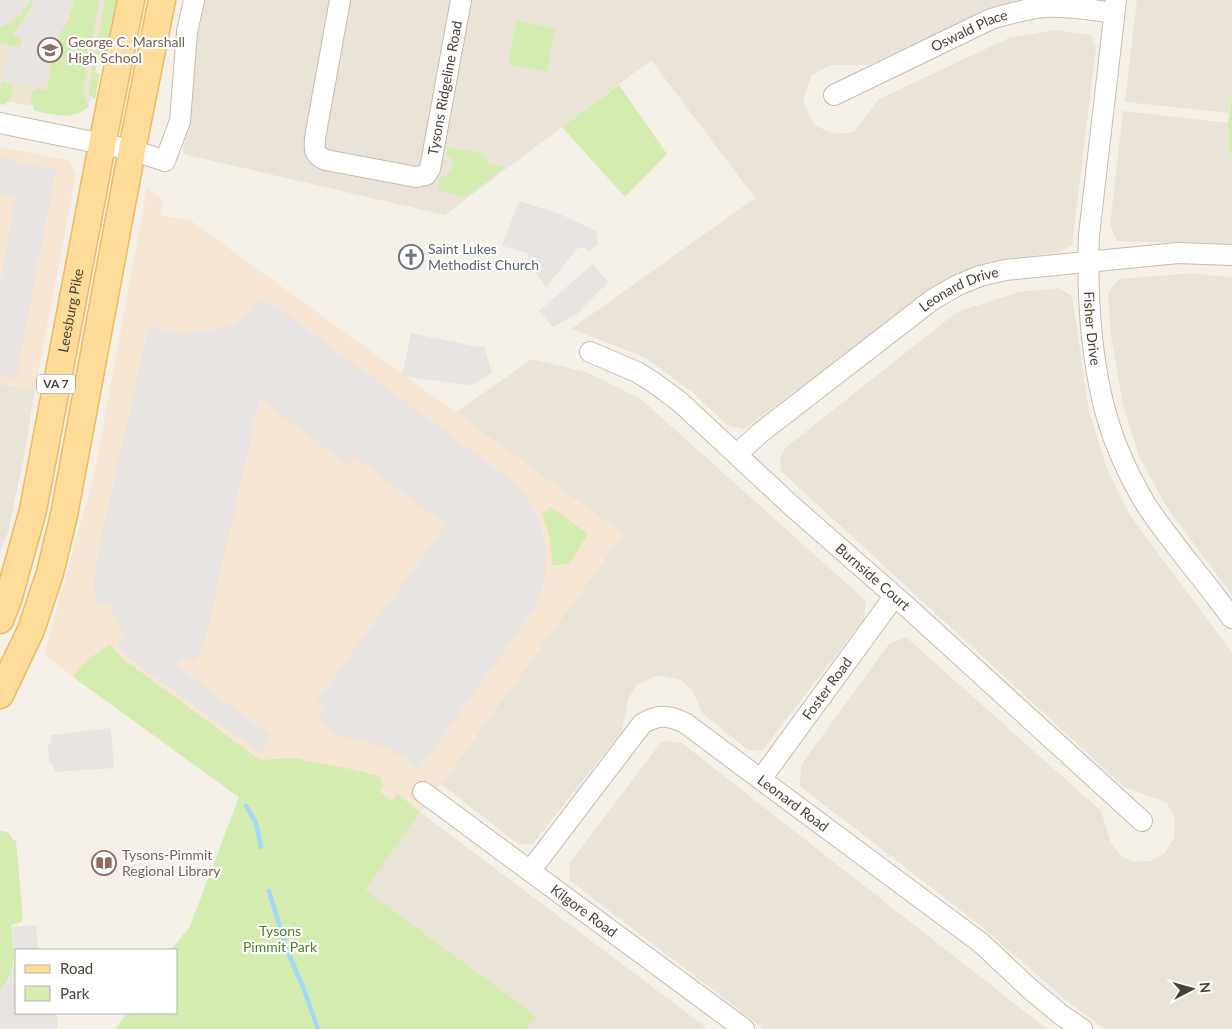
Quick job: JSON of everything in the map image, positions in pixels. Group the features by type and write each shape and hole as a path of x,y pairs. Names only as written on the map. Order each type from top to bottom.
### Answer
{"main road":[{"name":"Leesburg Pike","path":"0,694 30,630 50,573 66,505 117,148 131,0"},
{"name":"Leesburg Pike","path":"0,620 8,600 33,510 117,148 162,0"}],"street":[{"path":"0,124 117,148 165,161 180,121 188,32 194,0"},
{"name":"Tysons Ridgeline Road","path":"340,0 315,138 315,152 317,156 326,160 416,176 426,175 430,169 461,0"},
{"name":"Oswald Place","path":"834,96 991,20 1018,11 1045,7 1115,6"},
{"name":"Fisher Drive","path":"1115,6 1090,225 1088,262 1095,362 1102,399 1127,469 1146,504 1172,541 1232,618"},
{"name":"Leonard Drive","path":"737,454 760,433 932,300 958,285 980,276 1005,270 1178,253 1232,254"},
{"name":"Burnside Court","path":"590,352 637,372 680,402 793,507 1142,821"},
{"name":"Foster Road","path":"761,779 894,597"},
{"name":"Leonard Road","path":"530,871 633,734 658,710 666,716 685,723 981,943 1029,988 1060,1014 1082,1029"},
{"name":"Kilgore Road","path":"424,792 744,1029"}],"shaded area":[{"name":"George C. Marshall High School","path":"0,0 108,0 90,101 87,107 70,113 0,100"},
{"path":"0,0 25,0 25,3 13,19 0,26"},
{"path":"35,0 71,0 65,24 52,44 42,42 39,53 50,55 44,88 2,80 9,49 21,48 25,42 16,36 34,7"},
{"path":"203,0 1017,0 868,65 830,65 811,76 803,101 814,125 834,134 854,132 879,99 1009,38 1055,30 1091,35 1096,48 1072,245 1060,252 992,261 948,279 744,429 727,425 691,391 644,357 571,329 755,198 651,60 445,215 183,154 190,98 194,40"},
{"path":"1137,0 1232,0 1232,92 1229,113 1125,102"},
{"path":"1123,111 1228,123 1229,153 1232,152 1232,244 1117,241 1110,225"},
{"path":"0,147 68,160 76,174 35,390 0,384"},
{"path":"0,158 56,170 16,378 0,375 0,282 16,198 0,194"},
{"path":"147,188 163,200 160,215 190,220 623,534 364,890 44,655 94,475"},
{"path":"519,201 560,214 596,231 598,244 589,251 583,247 578,248 546,287 527,260 529,254 502,246"},
{"path":"593,264 608,282 577,314 553,327 539,311"},
{"path":"1194,273 1232,278 1232,595 1166,506 1139,456 1123,405 1111,336 1108,293 1119,279"},
{"path":"1059,288 1072,296 1089,411 1107,469 1129,514 1232,653 1232,1029 1105,1029 1068,1002 981,926 800,786 801,765 889,644 906,637 1101,811 1111,843 1121,856 1135,862 1151,861 1165,853 1174,838 1175,817 1166,802 1124,787 781,471 780,459 785,448 957,312 1019,292"},
{"path":"258,298 280,309 512,481 528,498 541,524 546,549 546,570 535,608 419,769 387,747 340,736 318,720 325,709 316,702 446,525 356,457 353,457 348,465 260,397 202,649 194,663 184,658 177,666 271,736 260,753 125,655 116,645 125,636 108,604 96,606 94,583 97,558 149,325 180,334 229,327 254,309"},
{"path":"411,333 479,347 484,346 492,373 474,384 467,385 402,376"},
{"path":"532,359 589,373 641,399 866,601 864,619 762,751 748,750 703,714 692,690 681,680 658,675 637,685 628,699 622,731 533,844 518,844 441,784 623,534 455,413"},
{"path":"0,384 35,390 24,457 8,532 0,551"},
{"path":"111,728 114,768 55,772 53,765 49,762 48,746 51,743 51,735"},
{"path":"662,741 682,743 1047,1029 764,1029 569,880 570,863"},
{"path":"420,812 708,1029 527,1029 536,1016 364,890"},
{"path":"36,925 38,949 15,949 15,961 12,927"},
{"path":"15,961 15,1014 57,1014 58,1029 0,1029 0,991 8,983"}],"green space":[{"path":"30,0 33,0 32,6 13,35 22,41 20,46 0,43 0,27 13,21 18,16 20,18 23,13 21,12 22,9 24,10"},
{"path":"74,0 99,0 83,92 89,106 76,114 63,116 35,111 31,95 32,92 38,89 47,90 53,53 43,51 41,45 46,42 55,45 68,19"},
{"path":"105,0 120,0 108,60 97,63 95,72 100,74 94,99 90,96 89,90"},
{"path":"517,21 555,29 547,72 508,64"},
{"path":"1,82 10,84 12,89 11,98 4,105 0,104"},
{"path":"619,85 667,154 625,197 562,127"},
{"path":"1232,93 1232,152 1229,154 1228,123"},
{"path":"448,147 482,153 486,158 486,162 492,165 503,165 504,168 466,197 442,191 438,189 439,179 451,172 453,157 447,155"},
{"path":"551,507 588,534 569,564 552,565 550,539 542,513"},
{"name":"Tysons Pimmit Park","path":"110,644 122,658 260,760 293,758 380,776 383,785 380,792 391,801 398,794 420,812 365,890 536,1016 527,1029 115,1029 126,1014 178,1014 178,949 172,949 190,926 239,797 73,677 99,651"},
{"path":"0,831 7,832 16,841 23,918 21,922 11,925 14,952 13,968 0,991"}],"waterway":[{"path":"246,806 256,823 261,847"},
{"path":"269,891 287,950 318,1029"}],"place":[{"name":"George C. Marshall High School","path":"50,50"},
{"name":"Saint Lukes Methodist Church","path":"411,257"},
{"name":"Tysons-Pimmit Regional Library","path":"104,863"}]}
